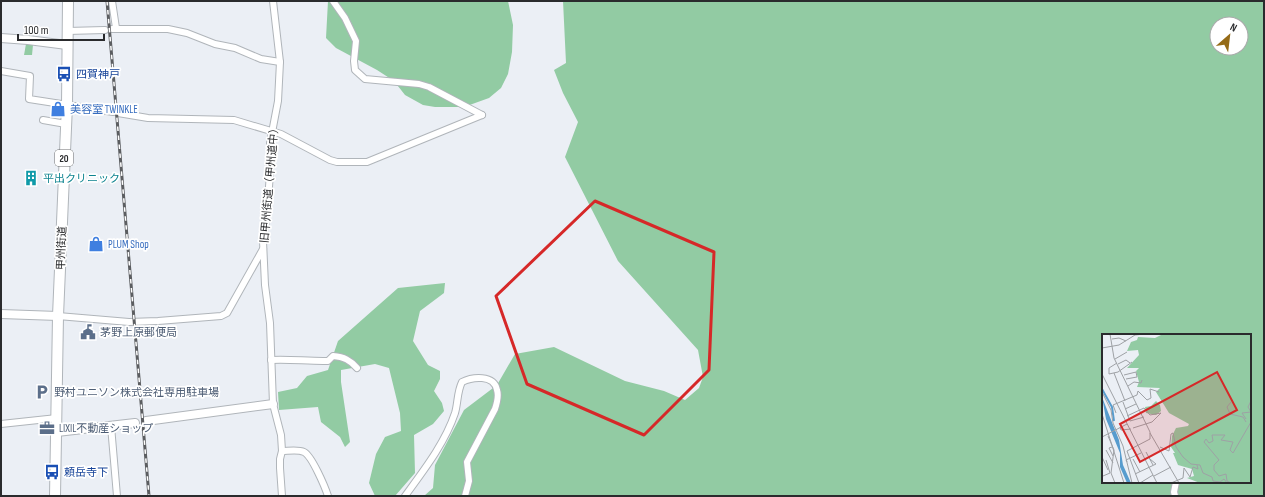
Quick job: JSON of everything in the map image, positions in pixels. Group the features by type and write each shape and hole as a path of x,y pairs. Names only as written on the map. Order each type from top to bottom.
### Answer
{"highway":[{"name":"甲州街道","path":"55,496 58,316 67,105 68,1"}],"street":[{"path":"112,1 114,28 168,29 187,33 215,44 235,48 261,59 280,62"},
{"name":"旧甲州街道（甲州道中）","path":"58,316 128,322 221,316 227,313 263,249 270,172 270,143 278,101 280,62 273,1"},
{"path":"1,71 30,76 29,99 148,118 234,120 272,131 330,160 337,162 367,162 482,115 429,87 419,84 365,79 355,70 354,62 356,41 345,18 333,1"},
{"path":"67,31 104,30"},
{"path":"1,38 67,45"},
{"path":"43,120 66,124"},
{"path":"263,249 270,323 273,404 281,436 282,451 280,459 282,496"},
{"path":"1,314 58,316"},
{"path":"271,360 286,359 292,361 328,361 333,356 342,357 351,362 357,368"},
{"path":"405,496 424,471 445,437 455,412 459,389 462,382 468,379 486,379 495,385 498,390 497,400 495,408 467,462 469,482 465,496"},
{"path":"146,421 273,404"},
{"path":"1,424 57,418"},
{"path":"56,432 135,423"},
{"path":"111,426 117,496"},
{"path":"282,451 301,451 306,453 322,480 328,496"},
{"path":"1175,496 1174,492 1176,483"}],"highlighted area":[{"path":"595,201 714,252 709,370 644,435 527,384 496,296"}],"green space":[{"path":"328,1 508,1 513,25 512,52 508,74 501,88 489,98 464,107 435,107 423,105 405,95 394,81 336,48 326,38"},
{"path":"563,1 1264,1 1264,496 424,496 433,488 435,465 464,410 497,385 515,354 554,347 625,381 664,391 685,400 699,388 703,377 698,350 618,261 565,157 578,122 563,93 554,70 566,63"},
{"path":"26,44 33,45 32,55 24,55"},
{"path":"445,283 444,293 420,311 413,341 428,365 440,371 440,379 434,391 442,403 444,411 433,424 414,435 415,473 395,496 375,496 369,483 376,454 385,437 401,431 400,413 389,368 375,364 341,370 341,382 350,442 345,447 340,437 321,422 318,407 279,410 278,392 297,388 307,376 328,370 338,341 398,288"}],"railway":[{"path":"107,1 149,496"}],"place":[{"name":"四賀神戸","path":"64,74"},
{"name":"美容室 TWINKLE","path":"58,109"},
{"name":"平出クリニック","path":"31,178"},
{"name":"PLUM Shop","path":"96,244"},
{"name":"茅野上原郵便局","path":"88,332"},
{"name":"野村ユニソン株式会社専用駐車場","path":"42,392"},
{"name":"LIXIL不動産ショップ","path":"47,428"},
{"name":"頼岳寺下","path":"52,472"}]}
